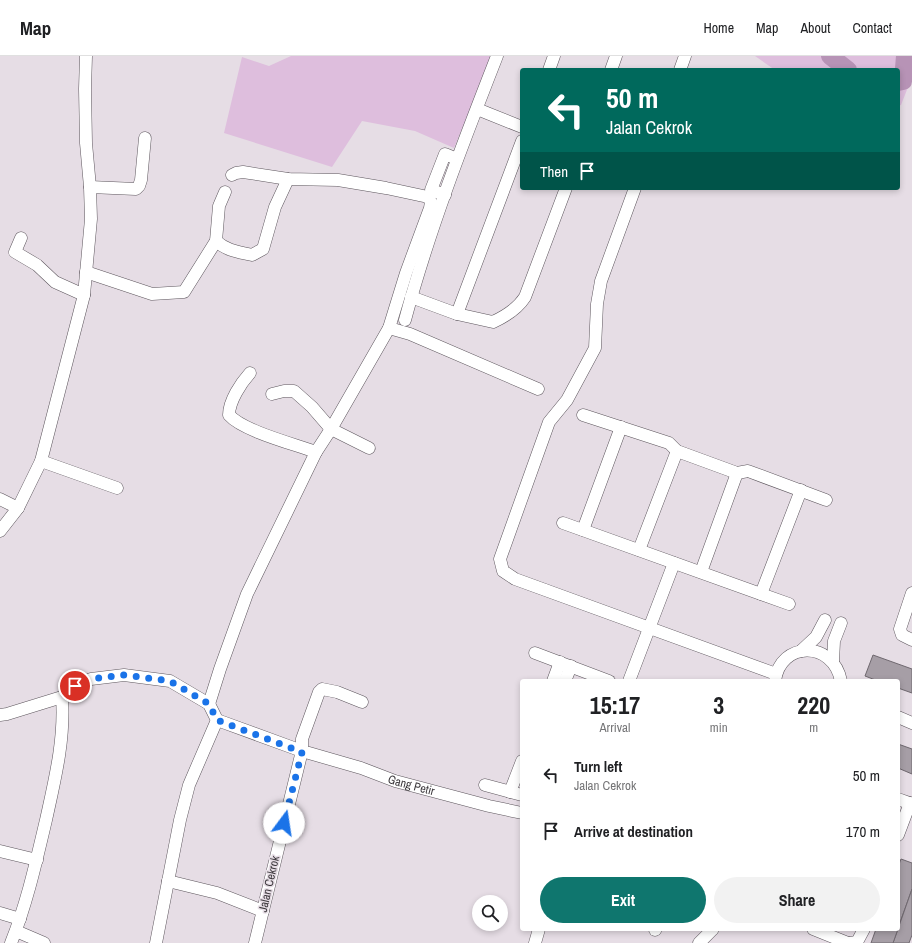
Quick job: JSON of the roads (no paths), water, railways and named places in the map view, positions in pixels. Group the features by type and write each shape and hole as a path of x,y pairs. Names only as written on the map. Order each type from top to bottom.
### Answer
{"street":[{"path":"0,531 18,508 41,461 84,295 91,219 86,143 86,56"},
{"path":"405,320 411,296 457,159 497,56"},
{"path":"550,68 554,56"},
{"path":"612,68 616,56"},
{"path":"681,68 685,56"},
{"path":"477,109 520,126"},
{"path":"90,187 136,189 141,180 145,138"},
{"path":"457,314 520,146"},
{"path":"209,704 247,594 316,452 331,429 389,328 406,273 431,202 428,197 338,180 288,179 243,172 236,173 232,176"},
{"path":"216,242 230,250 252,255 263,249 275,207 288,179"},
{"path":"411,296 457,314 493,322 520,305 525,297 565,190"},
{"path":"634,190 601,280 597,304 596,348 567,400 549,422 500,559 503,571 515,579 649,628 775,677 781,663 790,655 801,651 818,652 824,654 833,662 839,672 841,679"},
{"path":"86,272 152,294 184,292 216,242 219,206 225,192"},
{"path":"21,238 12,251 37,265 55,282 84,295"},
{"path":"389,328 410,334 538,388"},
{"path":"250,373 240,385 229,410 229,415 238,424 316,452"},
{"path":"272,394 284,391 294,391 331,429 370,448"},
{"path":"583,415 669,443 677,451 737,474 748,470 826,500"},
{"path":"583,530 621,427"},
{"path":"639,550 677,451"},
{"path":"41,461 117,488"},
{"path":"701,572 737,474"},
{"path":"761,594 801,490"},
{"path":"0,499 18,508"},
{"path":"563,523 789,604"},
{"path":"630,679 674,563"},
{"path":"912,593 900,629 902,635 912,640"},
{"path":"801,651 816,638 825,620"},
{"path":"833,662 834,641 841,622"},
{"path":"535,653 604,679"},
{"path":"554,679 565,664"},
{"path":"565,664 565,679"},
{"path":"0,715 62,697 75,686 91,679 124,675 170,681 209,704 217,720 302,752"},
{"name":"Jalan Cekrok","path":"255,943 302,752 302,739 319,692 322,689 337,692 362,702"},
{"path":"11,943 20,919 37,860 55,780 62,737 62,697"},
{"path":"900,718 912,723"},
{"path":"156,943 180,820 189,785 217,720"},
{"name":"Gang Petir","path":"302,752 361,768 396,781 489,806 520,813"},
{"path":"485,785 516,793 520,772"},
{"path":"900,800 911,804 900,830"},
{"path":"0,851 37,860"},
{"path":"168,881 218,893 263,911"},
{"path":"0,913 20,919"},
{"path":"16,931 44,943"},
{"path":"535,943 538,931"},
{"path":"699,943 711,931"},
{"path":"818,931 849,943 857,942 863,931"}],"waterway":[{"path":"830,56 845,68"},
{"path":"900,82 903,81 905,56"}]}
